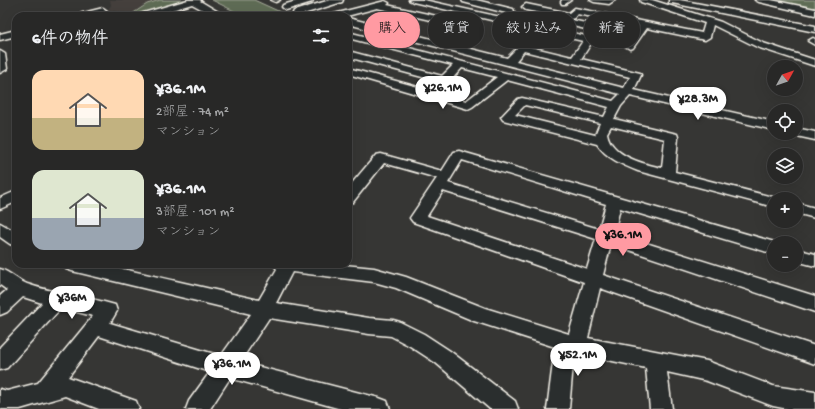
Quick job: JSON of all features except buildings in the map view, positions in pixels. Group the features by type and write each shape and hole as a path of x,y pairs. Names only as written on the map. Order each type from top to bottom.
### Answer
{"street":[{"path":"104,12 106,0"},
{"path":"286,7 310,0 324,5 335,12"},
{"path":"300,12 339,0"},
{"path":"352,14 393,0"},
{"path":"413,0 492,18"},
{"path":"466,0 510,10"},
{"path":"594,0 609,2 610,0"},
{"path":"647,0 726,28 760,45 815,62"},
{"path":"667,0 815,28"},
{"path":"759,0 815,12"},
{"path":"157,12 195,1 214,12"},
{"path":"376,5 407,12"},
{"path":"526,8 571,16 575,11 706,37 710,22"},
{"path":"420,15 477,28 460,40 420,30"},
{"path":"352,20 364,23"},
{"path":"640,31 644,25"},
{"path":"0,37 12,34"},
{"path":"352,36 616,105"},
{"path":"420,39 627,92 767,124"},
{"path":"575,60 584,46"},
{"path":"509,63 522,48 636,75 627,92 616,105 601,133 602,141 605,146 624,160 643,168 767,200"},
{"path":"0,54 2,69 0,70"},
{"path":"352,55 445,80"},
{"path":"431,94 460,64"},
{"path":"352,72 468,105 505,76"},
{"path":"602,141 507,117 522,101 672,137 668,175"},
{"path":"803,133 815,136"},
{"path":"767,246 459,155 418,218 815,355"},
{"path":"352,193 381,158 442,181 604,236 815,304"},
{"path":"0,204 12,198"},
{"path":"558,409 570,343 593,278 614,201"},
{"path":"803,210 815,213"},
{"path":"0,229 12,237"},
{"path":"803,257 815,260"},
{"path":"89,268 264,308 369,326 393,328 417,340 443,357 507,409"},
{"path":"197,409 290,268"},
{"path":"317,268 374,275 400,282 481,315 570,343 707,371 773,396 815,404"},
{"path":"0,276 20,289 57,300 108,311 44,392"},
{"path":"0,307 20,289"},
{"path":"0,362 57,300"},
{"path":"96,327 225,367 379,409"},
{"path":"655,361 661,409"},
{"path":"0,400 7,402 65,386 128,409"}],"shaded area":[{"path":"110,0 160,0 146,4 134,12 108,10 111,5"}],"green space":[{"path":"160,0 190,0 151,12 135,12 147,4"},
{"path":"212,0 254,0 280,12 236,12"},
{"path":"768,0 815,0 815,10"}]}
